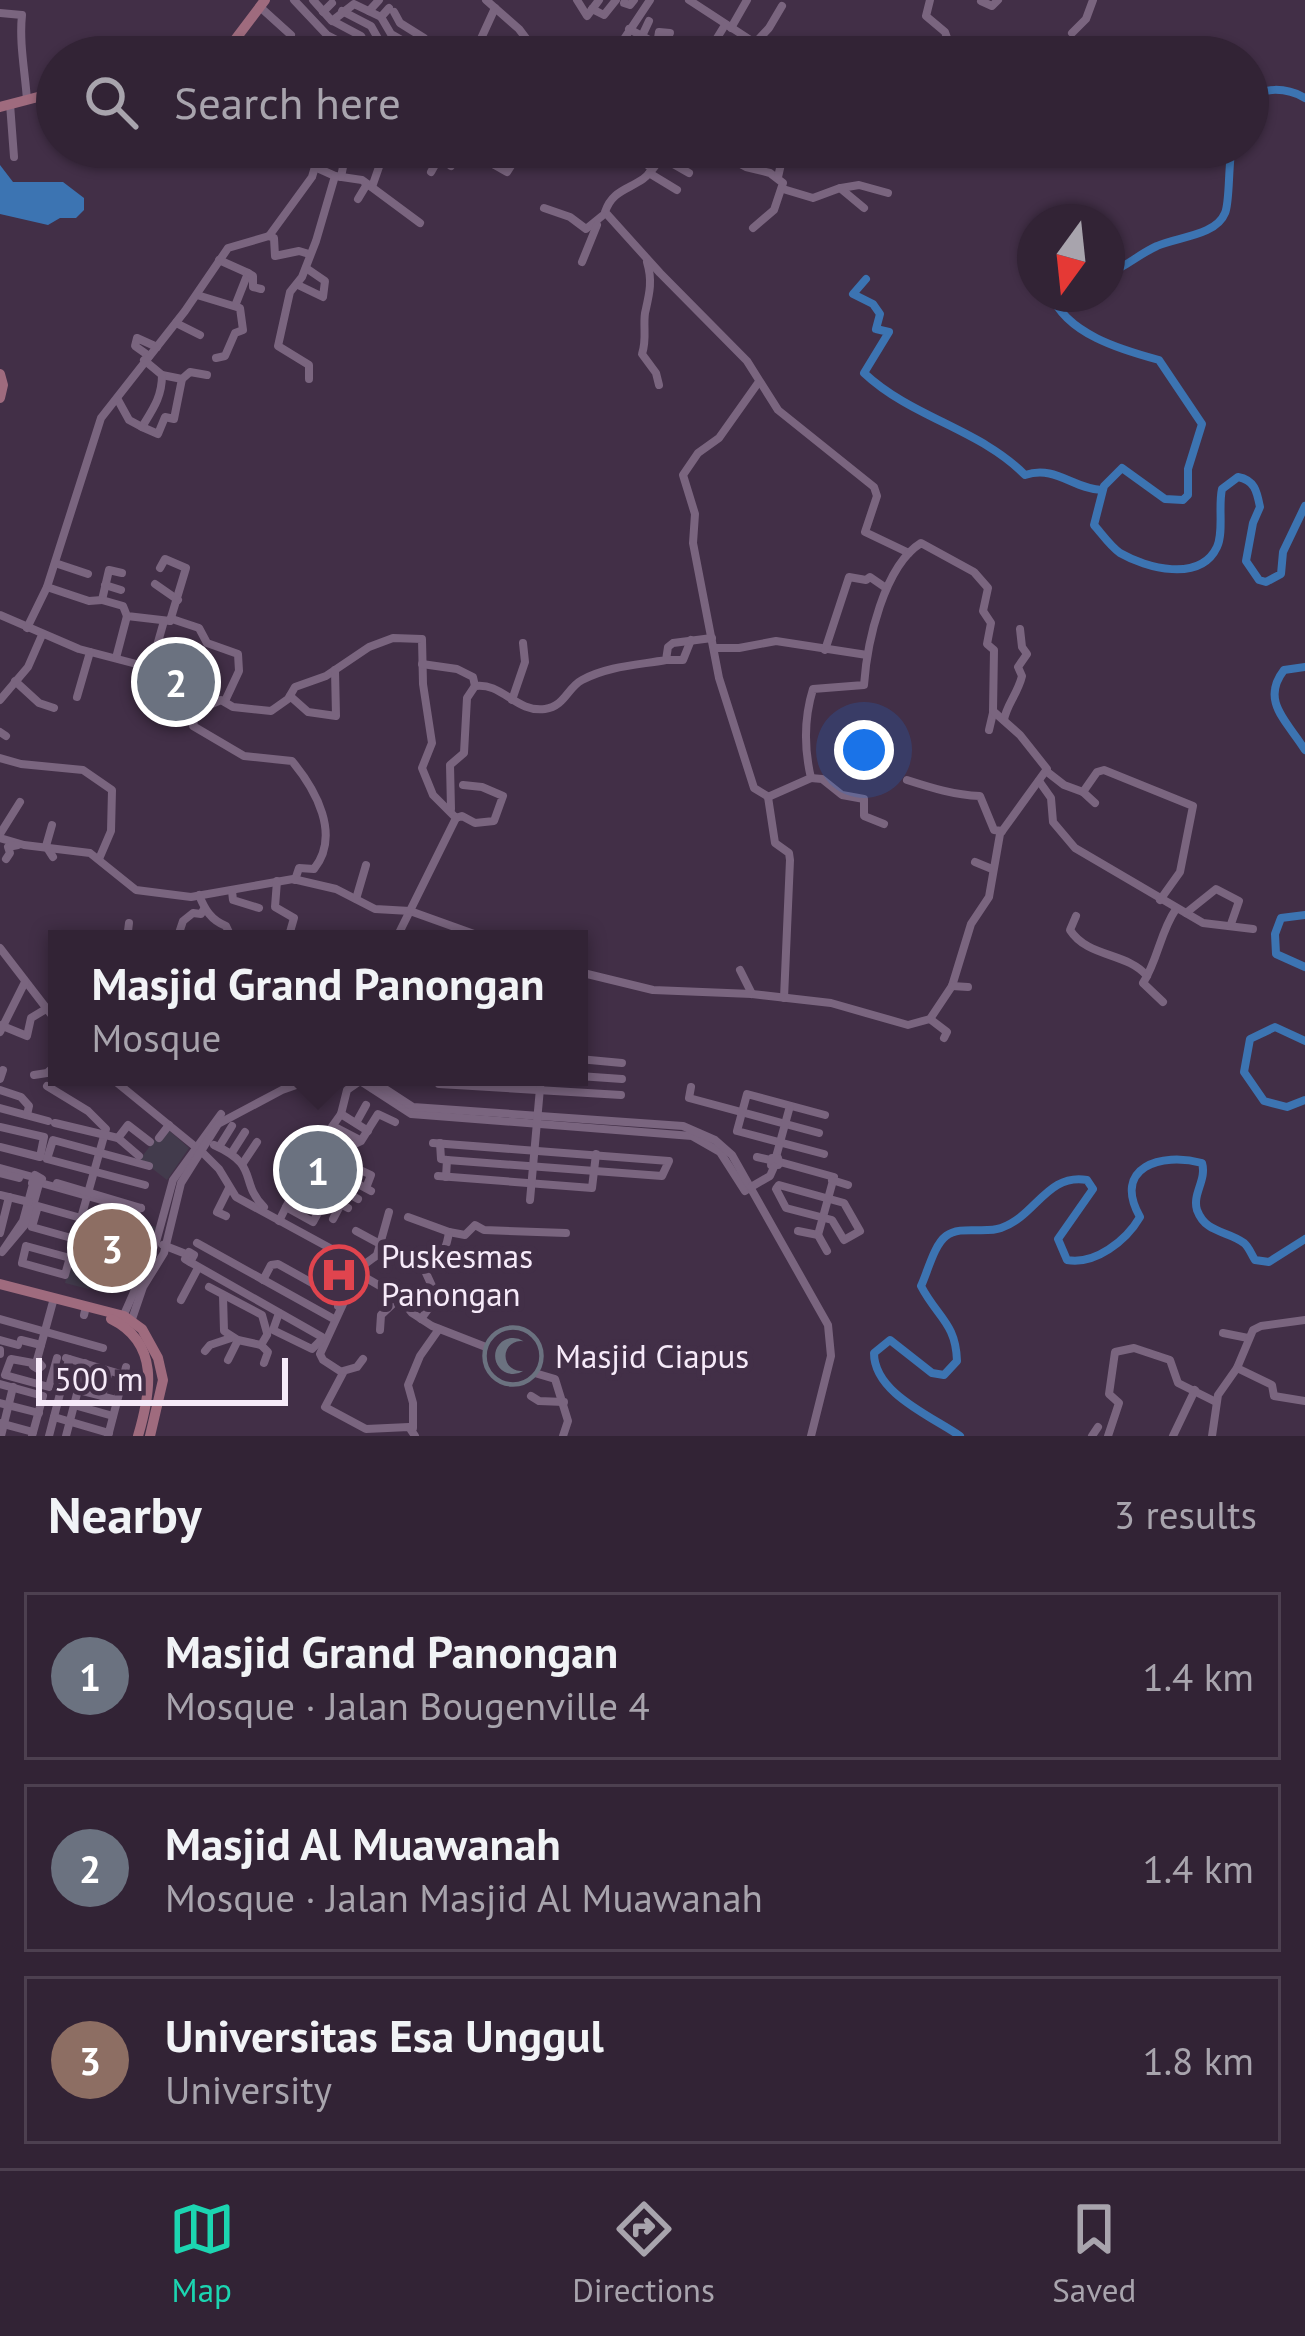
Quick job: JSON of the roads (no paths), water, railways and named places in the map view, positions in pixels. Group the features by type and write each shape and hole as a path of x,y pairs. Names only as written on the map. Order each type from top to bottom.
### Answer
{"main road":[{"path":"238,36 262,4"},
{"path":"5,106 36,98"},
{"path":"0,374 0,398"},
{"path":"0,1286 103,1311 132,1323 158,1358 163,1380 150,1436"},
{"path":"54,1300 85,1313 132,1323"},
{"path":"132,1323 150,1383 136,1436"}],"street":[{"path":"294,0 329,36"},
{"path":"369,11 378,0"},
{"path":"485,0 522,36"},
{"path":"483,36 510,0"},
{"path":"579,1 586,16 599,0"},
{"path":"624,36 650,0"},
{"path":"720,36 747,0"},
{"path":"929,0 926,16 946,36"},
{"path":"981,1 992,7 998,0"},
{"path":"1072,33 1086,19 1093,0"},
{"path":"592,9 603,16 624,1"},
{"path":"692,1 744,36"},
{"path":"262,4 291,35"},
{"path":"308,16 321,4 332,21 361,36"},
{"path":"332,21 352,4 381,16 396,36"},
{"path":"760,36 782,6"},
{"path":"381,16 392,10 405,27 421,36"},
{"path":"342,11 371,26 376,36"},
{"path":"0,13 22,15 19,40 26,52 27,100"},
{"path":"628,29 643,36 649,21"},
{"path":"399,36 405,27"},
{"path":"658,36 659,32 670,33"},
{"path":"5,106 14,157"},
{"path":"27,628 55,563 98,423 197,296 219,260 234,245 247,246 269,236 314,168"},
{"path":"319,168 338,177 354,177 420,223"},
{"path":"309,379 308,364 278,346 290,292 306,268 343,168"},
{"path":"358,200 378,168"},
{"path":"431,172 433,168"},
{"path":"680,168 688,173"},
{"path":"755,168 778,177"},
{"path":"779,168 784,189 814,198 859,184 888,193"},
{"path":"582,262 606,205 624,187 650,170 677,190"},
{"path":"840,188 865,208"},
{"path":"753,228 775,210 784,189"},
{"path":"544,208 586,229 603,214"},
{"path":"603,214 747,361 778,410 877,492 865,532 909,553"},
{"path":"269,236 274,238 274,256 309,254"},
{"path":"646,257 651,289 642,354 659,385"},
{"path":"219,260 253,275 253,287 261,289"},
{"path":"298,285 323,298 325,281 306,268"},
{"path":"235,306 248,273"},
{"path":"197,296 240,308 243,330 234,334 225,356 216,358"},
{"path":"176,323 200,335"},
{"path":"157,347 137,338 136,346 163,375 182,380"},
{"path":"118,400 129,421 158,434 165,418 174,419 182,380 190,372 207,375"},
{"path":"142,427 158,402 163,375"},
{"path":"758,383 719,438 698,453 682,475 695,514 694,543 725,701 754,788 768,796"},
{"path":"804,449 812,440"},
{"path":"811,778 806,741 813,689 863,686 886,588 921,543 974,572 988,588 983,610 991,623 986,643 994,650 989,730"},
{"path":"150,670 186,567 166,559 160,568"},
{"path":"55,563 88,574"},
{"path":"101,600 109,570 122,573"},
{"path":"825,650 849,577 870,577 886,588"},
{"path":"155,584 178,600"},
{"path":"105,585 121,590"},
{"path":"47,586 89,602 124,606 127,616 116,658"},
{"path":"0,615 42,635 150,670 209,706 225,701 240,668 238,654 207,644 199,628 127,616"},
{"path":"1004,722 1018,694 1022,676 1018,666 1027,655 1021,629"},
{"path":"0,700 28,668 42,635"},
{"path":"225,701 233,707 273,711 296,687 326,676 335,666 394,638 422,639 432,743 422,770 434,797 454,814 492,823 501,795 463,785"},
{"path":"475,686 492,687 525,708 550,708 568,698 580,680 628,663 683,660 691,640"},
{"path":"666,660 668,647 691,640 740,648 776,641 867,655"},
{"path":"512,700 525,662 523,643"},
{"path":"202,650 191,724 244,756 289,759 327,825 320,866 299,868 295,880"},
{"path":"77,697 90,652"},
{"path":"402,930 454,814 450,765 464,753 467,698 475,686 473,677 458,669 422,664"},
{"path":"290,696 310,713 336,716 335,666"},
{"path":"15,681 39,704 54,708"},
{"path":"588,974 652,990 836,1004 908,1025 930,1019 952,986 971,924 989,897 1002,831 1024,789 1046,771 1046,764 993,712"},
{"path":"0,758 83,770 112,790 110,832 99,859"},
{"path":"1082,792 1104,770 1193,806 1180,872 1160,900"},
{"path":"1046,771 1095,803"},
{"path":"768,796 811,778 822,779 839,794 877,804"},
{"path":"908,780 953,795 981,792 994,829 1002,831"},
{"path":"1039,781 1054,807"},
{"path":"1064,785 1053,822 1075,848 1205,924 1231,923 1253,929"},
{"path":"768,796 775,843 789,853 790,860 784,998"},
{"path":"864,799 863,816 884,824"},
{"path":"20,802 0,836 18,844 84,850 131,889 186,897 295,880 380,910 410,911 462,930"},
{"path":"52,825 46,846 53,857"},
{"path":"7,859 8,847 18,844"},
{"path":"975,862 992,869"},
{"path":"356,899 366,865"},
{"path":"311,883 314,869"},
{"path":"277,880 275,907 294,918 291,930"},
{"path":"1186,913 1216,889 1239,901 1231,923"},
{"path":"232,891 233,901 259,908"},
{"path":"200,895 205,909 229,930"},
{"path":"1163,1002 1144,987 1161,935 1176,908"},
{"path":"181,930 186,918 205,909"},
{"path":"1076,916 1070,930 1081,944 1132,964 1147,976"},
{"path":"128,930 129,923"},
{"path":"0,948 48,1011"},
{"path":"2,971 10,962"},
{"path":"740,970 752,994"},
{"path":"26,982 1,1028 27,1036 31,1018 46,1009"},
{"path":"952,986 968,987"},
{"path":"930,1019 947,1031 944,1038"},
{"path":"588,1060 622,1063"},
{"path":"600,1094 602,1061"},
{"path":"34,1075 48,1071"},
{"path":"588,1077 622,1079"},
{"path":"47,1086 88,1111 105,1128 88,1194 75,1239 70,1258 65,1275 22,1263 26,1246 70,1258"},
{"path":"121,1086 219,1169 236,1197 313,1222 340,1174"},
{"path":"132,1323 181,1183 199,1150 223,1119 285,1086"},
{"path":"281,1088 288,1086"},
{"path":"282,1215 310,1158 341,1114 351,1086"},
{"path":"371,1086 411,1114 536,1119 692,1136 720,1152 745,1191 770,1176 790,1106"},
{"path":"505,1086 621,1095"},
{"path":"527,1200 533,1199 539,1086"},
{"path":"691,1087 689,1098 819,1133"},
{"path":"0,1090 25,1100 27,1115"},
{"path":"824,1115 747,1094 737,1131 824,1154"},
{"path":"345,1102 355,1109"},
{"path":"356,1123 366,1105"},
{"path":"65,1106 88,1111"},
{"path":"1,1110 118,1138 139,1156"},
{"path":"326,1135 345,1147 361,1141 379,1113 395,1122"},
{"path":"341,1114 381,1130"},
{"path":"118,1138 128,1125 154,1140 169,1126"},
{"path":"0,1126 45,1138 40,1157 0,1147"},
{"path":"232,1126 217,1146 243,1163 257,1202 399,1293 421,1319 487,1347 511,1366 555,1378 568,1425 563,1436"},
{"path":"332,1126 361,1141"},
{"path":"231,1154 245,1132"},
{"path":"145,1185 47,1159 46,1152 51,1140 149,1166"},
{"path":"243,1163 257,1142"},
{"path":"436,1143 534,1144 668,1160 664,1175 596,1171 440,1159 436,1143"},
{"path":"317,1147 335,1156"},
{"path":"447,1160 442,1177 592,1188 596,1154"},
{"path":"757,1157 848,1185"},
{"path":"310,1158 368,1189 371,1175 356,1168"},
{"path":"0,1170 141,1208 137,1210 88,1194"},
{"path":"305,1170 358,1199"},
{"path":"827,1251 818,1235 833,1180"},
{"path":"3,1236 23,1221 36,1181"},
{"path":"1,1256 29,1220 36,1181"},
{"path":"299,1181 345,1206 333,1219"},
{"path":"778,1185 828,1199 844,1203 860,1231 844,1240 832,1220 786,1208 776,1189 778,1185"},
{"path":"751,1187 829,1325 831,1356 811,1436"},
{"path":"226,1216 217,1212 229,1188"},
{"path":"292,1194 320,1208"},
{"path":"1,1256 4,1196 28,1202"},
{"path":"75,1239 32,1227 38,1206 81,1218"},
{"path":"377,1255 389,1212"},
{"path":"408,1216 465,1235 476,1225 566,1233"},
{"path":"799,1231 818,1235"},
{"path":"356,1232 380,1244"},
{"path":"421,1319 437,1297 426,1274 430,1260 442,1252 449,1232"},
{"path":"181,1300 198,1239 332,1318"},
{"path":"161,1244 322,1337"},
{"path":"103,1311 128,1301 161,1244"},
{"path":"318,1352 361,1270 377,1255 394,1251 430,1260"},
{"path":"263,1280 274,1263 340,1300 318,1352"},
{"path":"209,1287 262,1315 269,1332 318,1352 343,1371"},
{"path":"380,1330 383,1312 399,1293"},
{"path":"223,1296 221,1326 235,1339"},
{"path":"38,1363 54,1300"},
{"path":"128,1301 132,1323"},
{"path":"261,1345 278,1313"},
{"path":"0,1319 103,1348"},
{"path":"1212,1436 1216,1402 1248,1338 1261,1326 1305,1320"},
{"path":"363,1359 357,1367 343,1371 326,1400 328,1410 366,1429 414,1433 408,1385 439,1329"},
{"path":"1223,1333 1248,1338"},
{"path":"228,1360 235,1339"},
{"path":"206,1351 210,1345 235,1339 261,1345 268,1352 264,1364"},
{"path":"0,1340 41,1346"},
{"path":"1108,1436 1118,1412 1117,1399 1108,1394 1115,1352 1134,1348 1170,1360 1176,1381 1216,1402"},
{"path":"54,1369 11,1359 5,1375 49,1387 62,1357"},
{"path":"2,1424 70,1422 109,1434 125,1371 62,1357"},
{"path":"52,1422 62,1357"},
{"path":"65,1436 85,1363"},
{"path":"1237,1368 1272,1385 1274,1396 1305,1401"},
{"path":"102,1396 109,1371"},
{"path":"0,1384 44,1396 36,1422"},
{"path":"1,1436 4,1404 13,1387"},
{"path":"78,1390 118,1400"},
{"path":"1172,1436 1196,1390"},
{"path":"531,1396 541,1402 564,1402"},
{"path":"4,1404 36,1422 52,1422"},
{"path":"74,1405 113,1416"},
{"path":"1092,1436 1098,1427"}],"water":[{"path":"0,165 13,182 63,182 84,198 84,210 76,218 60,218 48,225 0,214"}],"waterway":[{"path":"1269,91 1305,98"},
{"path":"1125,265 1157,246 1205,231 1220,221 1227,208 1230,168"},
{"path":"866,279 853,294 873,304 880,314 876,329 889,332 864,373 903,401 988,446 1025,475 1046,473 1102,490"},
{"path":"1062,312 1082,330 1159,360 1202,424 1188,469 1188,495 1183,500 1165,499 1122,468 1104,486 1094,525 1116,550 1158,567 1198,565 1217,547 1222,489 1238,477 1252,484 1258,496 1260,507 1246,561 1259,580 1266,582 1281,574 1283,552 1305,506"},
{"path":"1305,667 1284,670 1275,692 1279,711 1305,750"},
{"path":"1305,915 1281,918 1275,934 1276,954 1305,967"},
{"path":"1305,1041 1275,1027 1250,1039 1244,1072 1264,1101 1287,1107 1305,1100"},
{"path":"960,1436 894,1392 883,1380 874,1353 890,1340 932,1373 944,1375 957,1361 949,1329 921,1286 946,1236 1001,1228 1051,1189 1087,1180 1093,1189 1058,1239 1067,1260 1088,1259 1127,1235 1140,1217 1133,1200 1137,1175 1157,1162 1186,1160 1202,1163 1196,1198 1201,1218 1211,1228 1244,1243 1255,1260 1269,1262 1305,1239"}],"place":[{"name":"Masjid Al Muawanah","path":"176,682"},
{"name":"Masjid Grand Panongan","path":"318,1170"},
{"name":"Universitas Esa Unggul","path":"112,1248"},
{"name":"Puskesmas Panongan","path":"339,1275"},
{"name":"Masjid Ciapus","path":"513,1356"}]}
